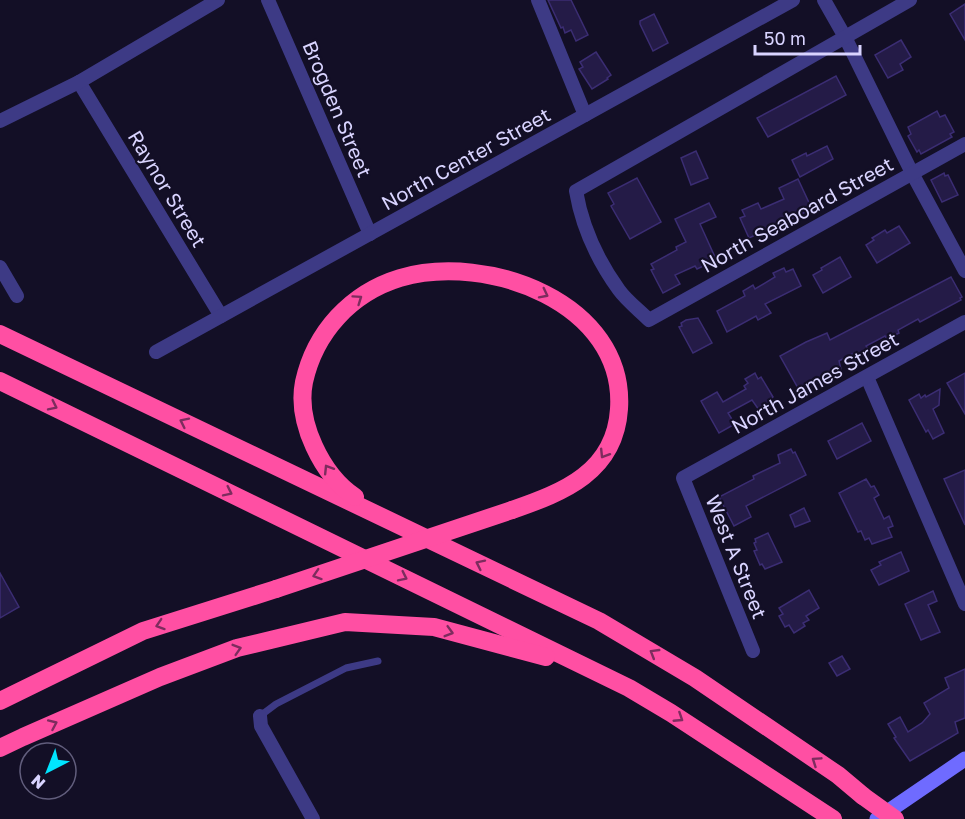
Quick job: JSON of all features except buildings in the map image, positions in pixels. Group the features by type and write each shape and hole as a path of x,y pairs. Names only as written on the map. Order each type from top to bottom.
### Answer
{"highway":[{"path":"0,701 143,631 512,510 544,499 573,484 596,467 609,446 618,420 620,394 614,362 600,339 582,317 534,289 486,275 427,273 400,278 357,298 322,334 310,360 304,385 304,414 311,440 333,477 348,493 388,520"},
{"path":"0,334 599,621 695,678 838,776 895,819"},
{"path":"0,381 629,688 827,815"},
{"path":"0,748 182,668 237,648 345,622 434,627 538,654 629,688"}],"main road":[{"path":"877,819 965,759"}],"street":[{"path":"0,121 79,81 218,0"},
{"name":"Brogden Street","path":"268,0 370,234"},
{"path":"538,0 585,115"},
{"name":"North Center Street","path":"156,352 794,0"},
{"path":"824,0 965,271"},
{"path":"845,37 910,0"},
{"name":"North Seaboard Street","path":"845,37 576,191 579,214 600,259 620,291 649,320 965,144"},
{"name":"Raynor Street","path":"79,81 221,316"},
{"path":"0,267 17,296"},
{"name":"North James Street","path":"683,478 965,322"},
{"path":"867,377 965,604"},
{"name":"West A Street","path":"683,478 753,651"},
{"path":"260,716 261,726 313,819"}],"lane":[{"path":"260,716 276,704 346,668 378,661"}]}
